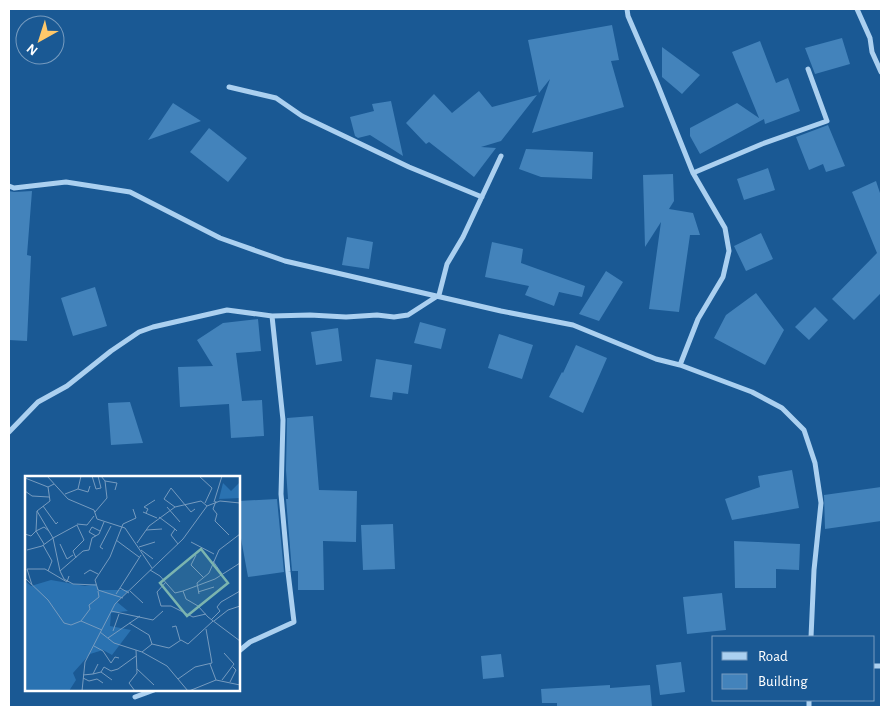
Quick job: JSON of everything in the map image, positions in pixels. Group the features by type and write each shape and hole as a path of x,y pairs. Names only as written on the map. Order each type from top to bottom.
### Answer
{"street":[{"path":"627,9 628,16 658,83 693,173 725,228 729,251 723,277 698,319 680,365"},
{"path":"857,9 870,38 872,52 881,72"},
{"path":"693,173 762,144 827,121 808,69"},
{"path":"229,87 276,98 302,116 409,167 482,197"},
{"path":"9,432 38,402 67,386 111,351 139,332 168,322 227,310 272,316 377,315 394,317 408,315 439,295 447,264 463,237 501,156"},
{"path":"9,186 14,188 66,182 130,192 220,238 285,260 573,326 656,359 680,365 752,392 782,408 804,430 815,464 821,503 814,570 811,636"},
{"path":"240,650 250,642 294,622 281,494 283,420 272,316"},
{"path":"135,697 151,691"}],"building":[{"path":"612,25 619,60 611,61 624,107 532,133 550,79 539,93 528,40"},
{"path":"842,38 850,64 815,74 805,48"},
{"path":"760,41 776,83 788,78 800,111 765,124 764,119 700,154 690,136 690,128 737,103 759,118 732,52"},
{"path":"662,47 700,75 682,94 662,77"},
{"path":"479,91 492,107 537,95 501,141 481,147 496,148 474,177 429,142 426,144 406,123 434,94 452,113"},
{"path":"391,101 403,156 370,135 358,138 355,136 350,117 374,111 372,104"},
{"path":"173,103 201,121 148,140"},
{"path":"828,125 845,166 826,172 823,164 809,170 796,137"},
{"path":"209,128 247,158 228,182 190,152"},
{"path":"526,149 593,152 592,179 541,177 519,169"},
{"path":"768,168 775,190 744,200 737,179"},
{"path":"673,174 674,201 669,209 693,213 700,235 690,235 679,312 649,309 661,222 645,247 643,175"},
{"path":"876,181 881,196 881,293 854,320 832,299 877,253 852,192"},
{"path":"9,191 32,191 27,255 31,256 27,341 9,340"},
{"path":"761,233 773,259 746,271 734,246"},
{"path":"347,237 373,242 369,269 342,265"},
{"path":"492,242 523,249 521,263 585,286 582,297 559,292 554,306 525,295 529,286 485,277"},
{"path":"606,271 623,282 599,321 579,314"},
{"path":"95,287 107,326 73,336 61,298"},
{"path":"756,293 784,330 765,365 714,338 726,315"},
{"path":"815,307 828,320 809,340 795,327"},
{"path":"258,319 261,351 236,353 242,401 262,400 264,436 231,438 229,404 180,407 178,367 213,366 197,340 223,323"},
{"path":"420,322 446,329 441,349 414,343"},
{"path":"338,328 342,361 316,365 311,332"},
{"path":"499,334 533,345 522,379 488,368"},
{"path":"576,345 607,358 583,413 549,397"},
{"path":"376,359 412,365 408,394 393,392 392,400 370,397"},
{"path":"130,402 143,443 111,445 108,403"},
{"path":"313,416 319,490 357,491 356,542 323,541 324,590 298,590 298,571 292,571 286,499 288,499 286,470 287,418"},
{"path":"792,470 799,508 732,520 725,499 760,487 758,476"},
{"path":"881,487 881,521 825,529 824,495"},
{"path":"277,499 284,572 248,577 240,533 240,501"},
{"path":"393,524 395,569 363,570 361,525"},
{"path":"734,541 800,544 799,570 776,569 776,588 735,588"},
{"path":"722,593 726,630 687,634 683,597"},
{"path":"501,654 504,677 483,679 481,656"},
{"path":"681,662 685,692 660,695 656,665"},
{"path":"610,685 610,688 650,685 652,707 557,707 557,703 542,703 541,689"}]}
